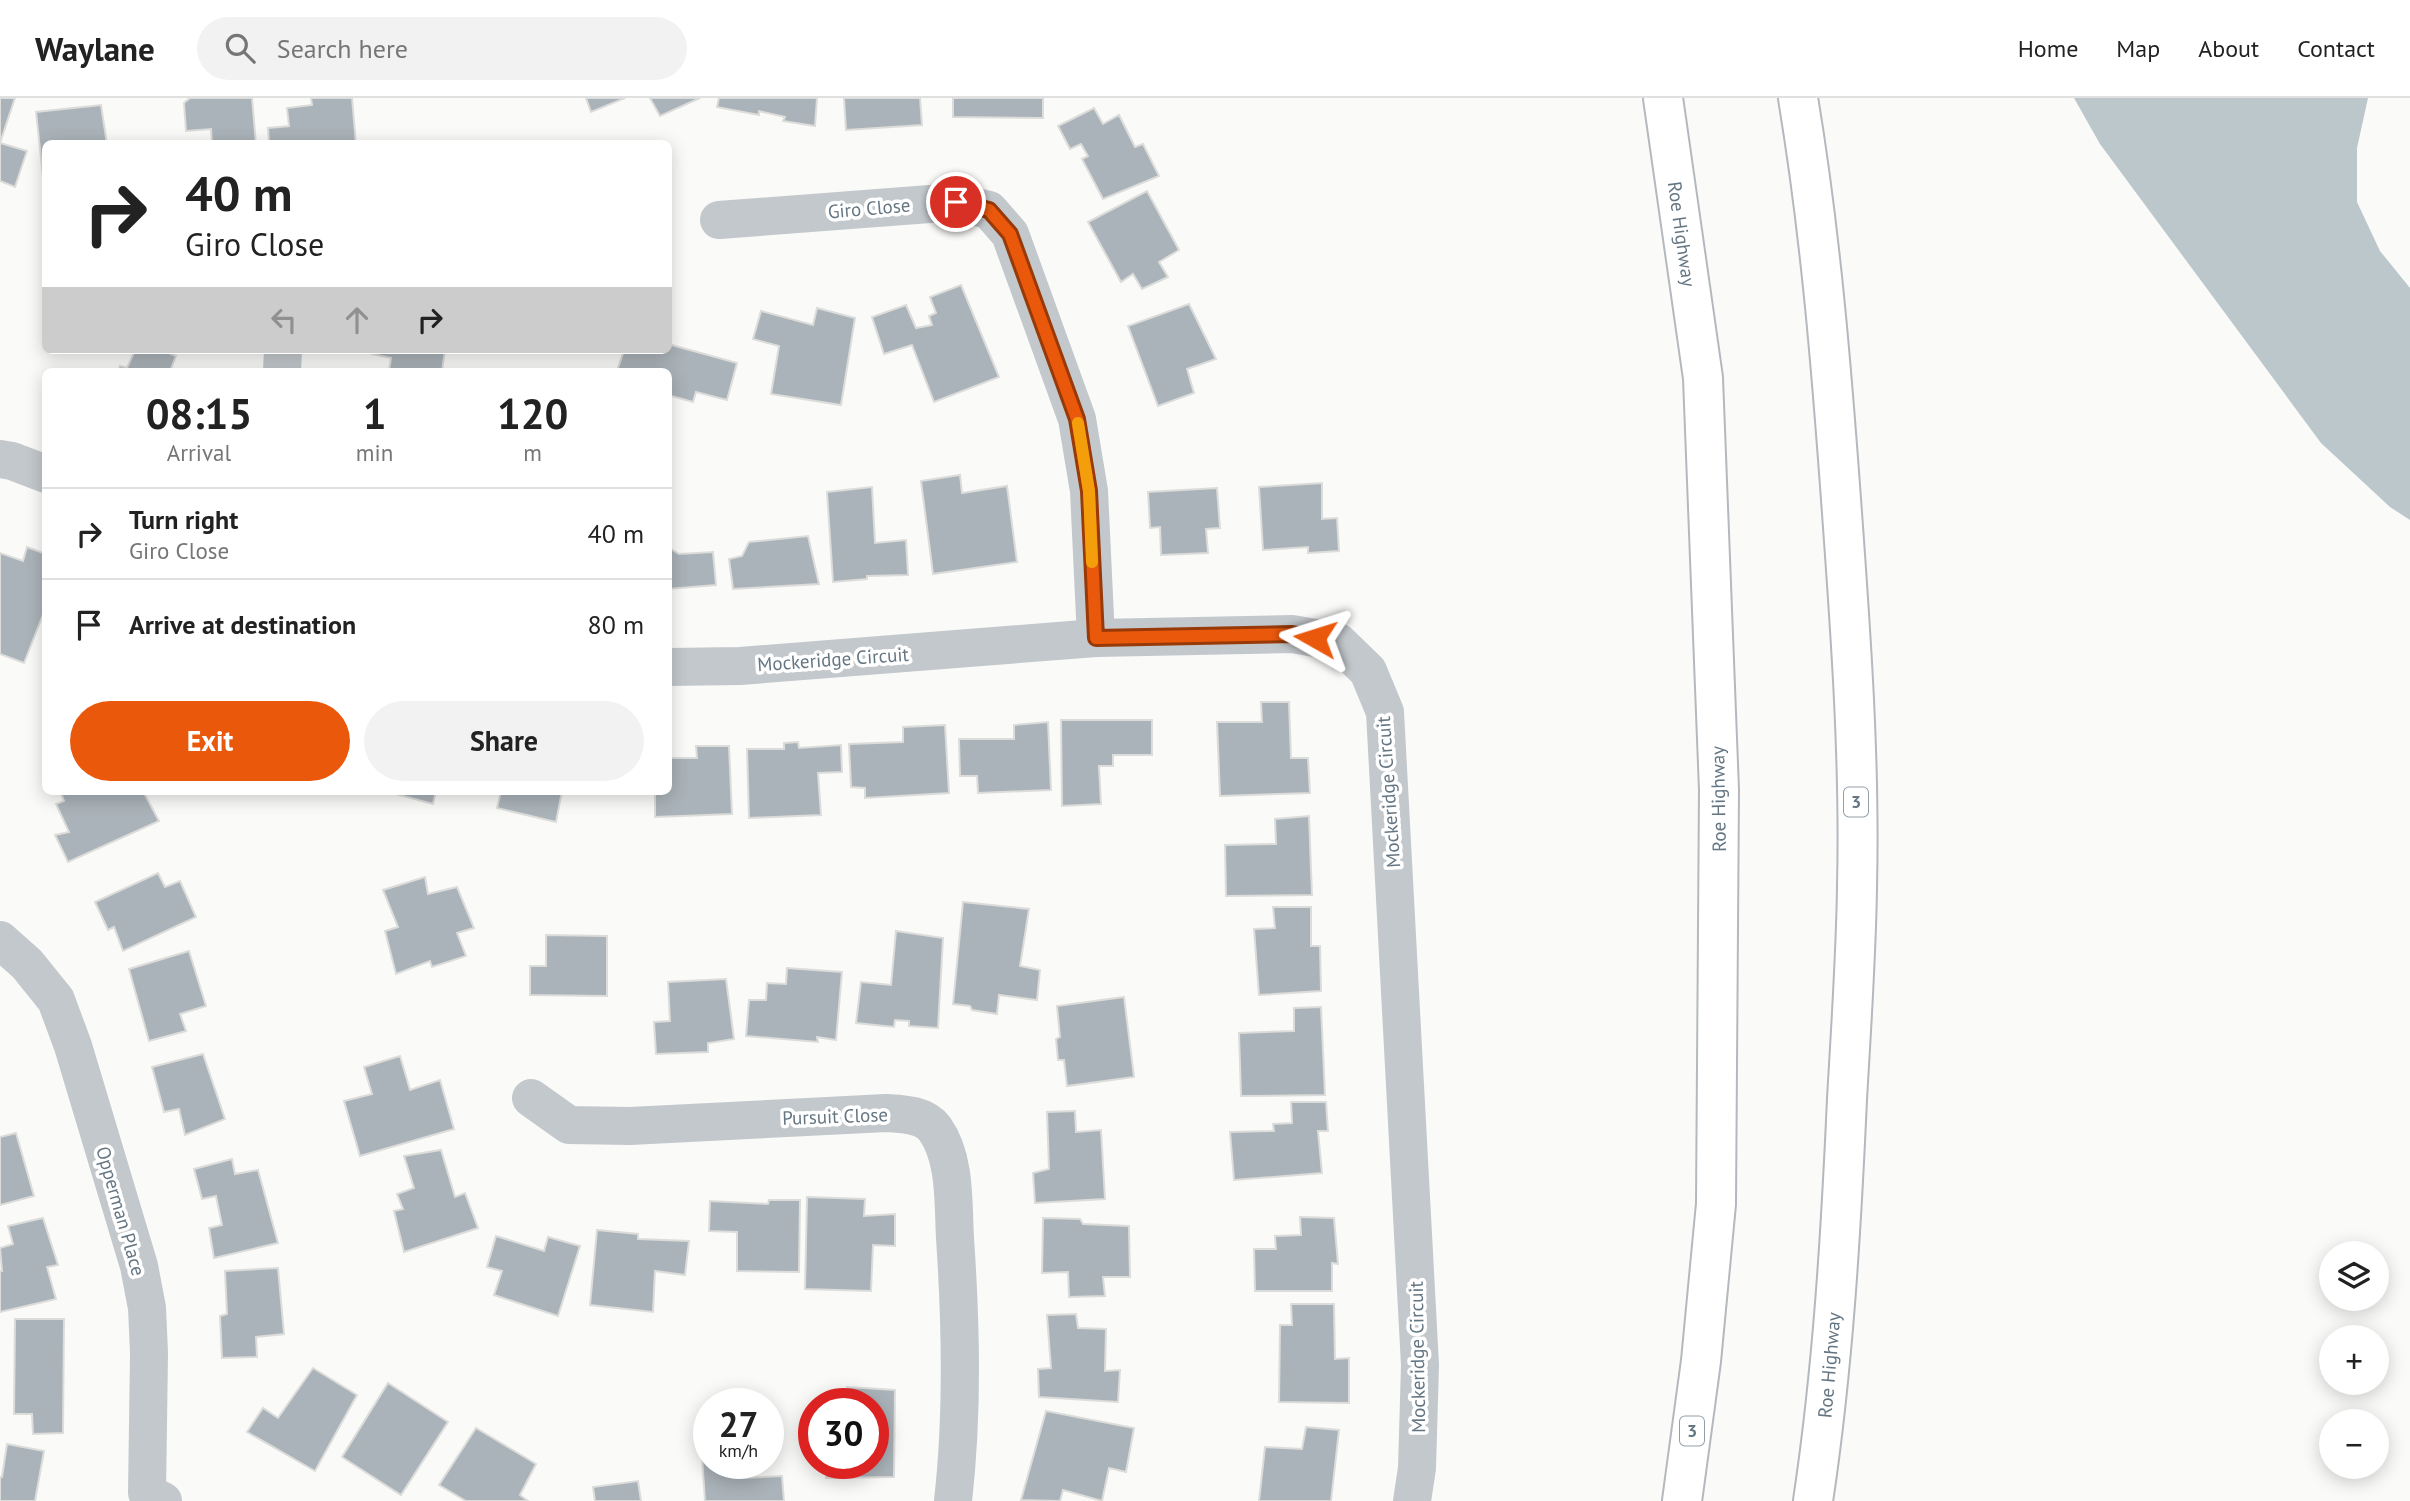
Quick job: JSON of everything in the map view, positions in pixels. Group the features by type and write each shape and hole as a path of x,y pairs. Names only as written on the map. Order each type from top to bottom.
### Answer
{"highway":[{"name":"Roe Highway","path":"1663,98 1703,378 1719,790 1716,1204 1701,1361 1682,1501"},
{"name":"Roe Highway","path":"1798,98 1820,246 1834,401 1850,641 1857,887 1841,1227 1821,1447 1813,1501"}],"street":[{"name":"Giro Close","path":"719,220 956,202 989,210 1010,234 1077,419 1089,491 1096,638"},
{"path":"0,458 42,472"},
{"name":"Mockeridge Circuit","path":"672,667 740,666 1096,638 1292,634 1338,642 1368,671 1385,712 1420,1365 1417,1468 1412,1501"},
{"name":"Opperman Place","path":"0,940 27,964 56,1000 73,1046 139,1266 147,1308 149,1353 147,1493 163,1501"},
{"name":"Pursuit Close","path":"531,1098 569,1125 631,1126 886,1113 912,1114 933,1126 944,1146 951,1175 960,1310 960,1442 953,1501"}],"shaded area":[{"path":"2074,98 2368,98 2357,148 2357,202 2380,251 2410,288 2410,520 2390,507 2321,443 2100,144"}],"building":[{"path":"0,98 15,98 0,143"},
{"path":"190,98 252,98 256,140 212,140 211,129 186,131 184,103"},
{"path":"311,98 352,98 356,140 269,140 268,128 289,126 287,108 312,105"},
{"path":"586,98 625,98 591,112"},
{"path":"650,98 700,98 660,116"},
{"path":"719,98 817,98 815,126 783,121 785,117 759,111 759,115 717,107"},
{"path":"844,98 920,98 922,125 846,130"},
{"path":"953,98 1043,98 1043,118 953,117"},
{"path":"101,105 106,140 42,140 42,168 36,112"},
{"path":"1094,108 1103,124 1119,115 1135,147 1143,144 1159,176 1103,199 1082,159 1088,156 1081,144 1070,149 1058,126"},
{"path":"0,143 27,151 15,187 0,181"},
{"path":"1147,191 1179,250 1159,262 1168,277 1142,289 1133,274 1121,282 1088,222"},
{"path":"961,285 999,377 934,402 912,345 884,354 872,317 906,305 916,328 932,325 929,316 936,313 930,297"},
{"path":"1189,304 1216,359 1187,369 1194,393 1158,406 1128,326"},
{"path":"817,308 855,318 841,405 771,394 779,346 753,339 761,311 813,325"},
{"path":"672,345 737,363 727,400 696,392 693,402 672,396 672,368 618,368 623,354 672,354"},
{"path":"133,354 176,356 171,368 127,368"},
{"path":"372,354 444,354 442,368 389,368 391,358"},
{"path":"960,475 962,493 1007,486 1017,562 933,574 921,481"},
{"path":"1322,483 1322,519 1337,518 1339,551 1308,553 1308,547 1263,550 1259,487"},
{"path":"872,487 875,543 906,540 908,575 867,576 867,579 833,582 827,492"},
{"path":"1217,488 1220,528 1206,529 1208,553 1161,555 1160,527 1150,528 1148,492"},
{"path":"808,536 819,584 733,589 729,559 742,556 749,542"},
{"path":"27,547 42,553 42,617 24,663 0,654 0,553 23,561"},
{"path":"672,550 679,554 713,552 716,585 672,589"},
{"path":"1261,702 1289,702 1291,758 1308,758 1310,793 1220,796 1217,722 1262,722"},
{"path":"1061,720 1152,720 1152,755 1113,755 1113,766 1099,766 1101,804 1062,806"},
{"path":"1048,722 1051,790 978,793 977,776 960,776 959,739 1014,739 1014,725"},
{"path":"945,725 949,793 865,798 865,788 851,787 849,744 903,742 903,727"},
{"path":"798,742 799,748 841,745 842,772 818,773 821,815 749,818 747,749 784,749 784,743"},
{"path":"696,746 729,746 732,814 655,817 655,795 672,795 672,758 697,758"},
{"path":"62,795 145,795 159,821 68,862 55,835 69,832 56,804 64,801"},
{"path":"400,795 435,795 433,804"},
{"path":"500,795 561,795 556,822 497,808"},
{"path":"1309,816 1312,895 1226,896 1225,845 1276,844 1275,819"},
{"path":"158,873 165,887 180,881 196,917 123,951 114,927 108,930 95,902"},
{"path":"425,877 428,894 457,887 474,928 457,933 466,956 432,967 430,961 396,974 385,931 398,927 383,890"},
{"path":"963,902 1029,909 1020,966 1040,970 1037,1000 999,995 997,1014 953,1004"},
{"path":"1273,907 1311,907 1311,946 1320,946 1321,991 1259,995 1254,929 1275,928"},
{"path":"896,931 943,938 938,1028 909,1026 909,1021 895,1020 894,1027 856,1023 861,982 891,985"},
{"path":"546,935 607,936 607,996 530,995 530,966 546,966"},
{"path":"189,951 206,1006 180,1014 186,1031 149,1041 129,969"},
{"path":"787,968 842,972 836,1040 817,1037 818,1042 746,1036 749,1000 766,1000 767,983 786,984"},
{"path":"726,979 734,1039 708,1043 708,1052 656,1054 654,1022 670,1021 668,982"},
{"path":"1124,997 1134,1077 1067,1086 1064,1060 1058,1060 1056,1039 1060,1037 1057,1006"},
{"path":"1321,1007 1325,1095 1241,1096 1239,1033 1294,1031 1294,1008"},
{"path":"203,1054 225,1119 185,1135 179,1109 164,1112 152,1067"},
{"path":"400,1056 410,1090 440,1080 454,1129 360,1156 344,1101 372,1094 364,1067"},
{"path":"1291,1102 1326,1102 1328,1131 1318,1131 1322,1173 1234,1180 1230,1132 1274,1131 1273,1124 1292,1123"},
{"path":"1075,1111 1076,1132 1101,1130 1105,1199 1035,1203 1033,1173 1049,1169 1047,1112"},
{"path":"16,1133 34,1196 0,1205 0,1137"},
{"path":"441,1150 455,1197 465,1193 478,1228 404,1252 394,1211 403,1209 397,1194 414,1188 404,1156"},
{"path":"232,1159 235,1174 258,1170 278,1243 214,1258 209,1228 222,1225 216,1196 202,1199 194,1169"},
{"path":"807,1197 865,1199 864,1216 895,1214 895,1246 873,1245 871,1291 805,1289"},
{"path":"769,1200 800,1200 799,1272 737,1271 737,1232 709,1231 710,1201 768,1204"},
{"path":"1300,1217 1334,1218 1338,1264 1332,1263 1332,1291 1255,1291 1254,1249 1276,1249 1275,1236 1301,1235"},
{"path":"43,1218 58,1265 47,1267 56,1299 0,1312 0,1248 13,1244 8,1226"},
{"path":"1043,1218 1080,1219 1083,1224 1129,1226 1130,1277 1103,1277 1105,1296 1069,1297 1068,1272 1042,1273"},
{"path":"597,1230 638,1234 638,1239 689,1241 685,1275 655,1271 653,1312 590,1305"},
{"path":"496,1236 544,1251 548,1237 580,1246 558,1316 494,1295 502,1271 487,1267"},
{"path":"278,1268 284,1334 256,1337 257,1357 222,1358 220,1316 227,1314 225,1271"},
{"path":"1291,1304 1334,1304 1335,1359 1349,1358 1349,1403 1279,1402 1280,1325 1292,1325"},
{"path":"1076,1314 1078,1328 1106,1329 1105,1371 1120,1370 1118,1402 1039,1397 1038,1369 1051,1368 1047,1315"},
{"path":"15,1319 64,1319 63,1433 33,1434 32,1414 14,1414"},
{"path":"313,1368 357,1395 315,1471 247,1432 263,1408 278,1418"},
{"path":"388,1383 448,1422 401,1495 342,1457"},
{"path":"889,1390 895,1390 894,1477 889,1477"},
{"path":"1046,1411 1134,1428 1126,1472 1109,1468 1102,1501 1063,1490 1060,1501 1021,1500"},
{"path":"1306,1427 1339,1430 1331,1501 1259,1501 1265,1447 1302,1449"},
{"path":"476,1428 536,1464 520,1495 528,1501 466,1501 439,1485"},
{"path":"7,1444 44,1451 35,1501 0,1501 0,1477"},
{"path":"704,1479 782,1479 784,1501 705,1501"},
{"path":"638,1481 641,1501 595,1501 593,1487"}],"slow traffic":[{"path":"1078,423 1089,491 1092,562"}],"route":[{"path":"956,202 989,210 1010,234 1077,419 1089,491 1096,638 1292,634 1315,638"}]}
